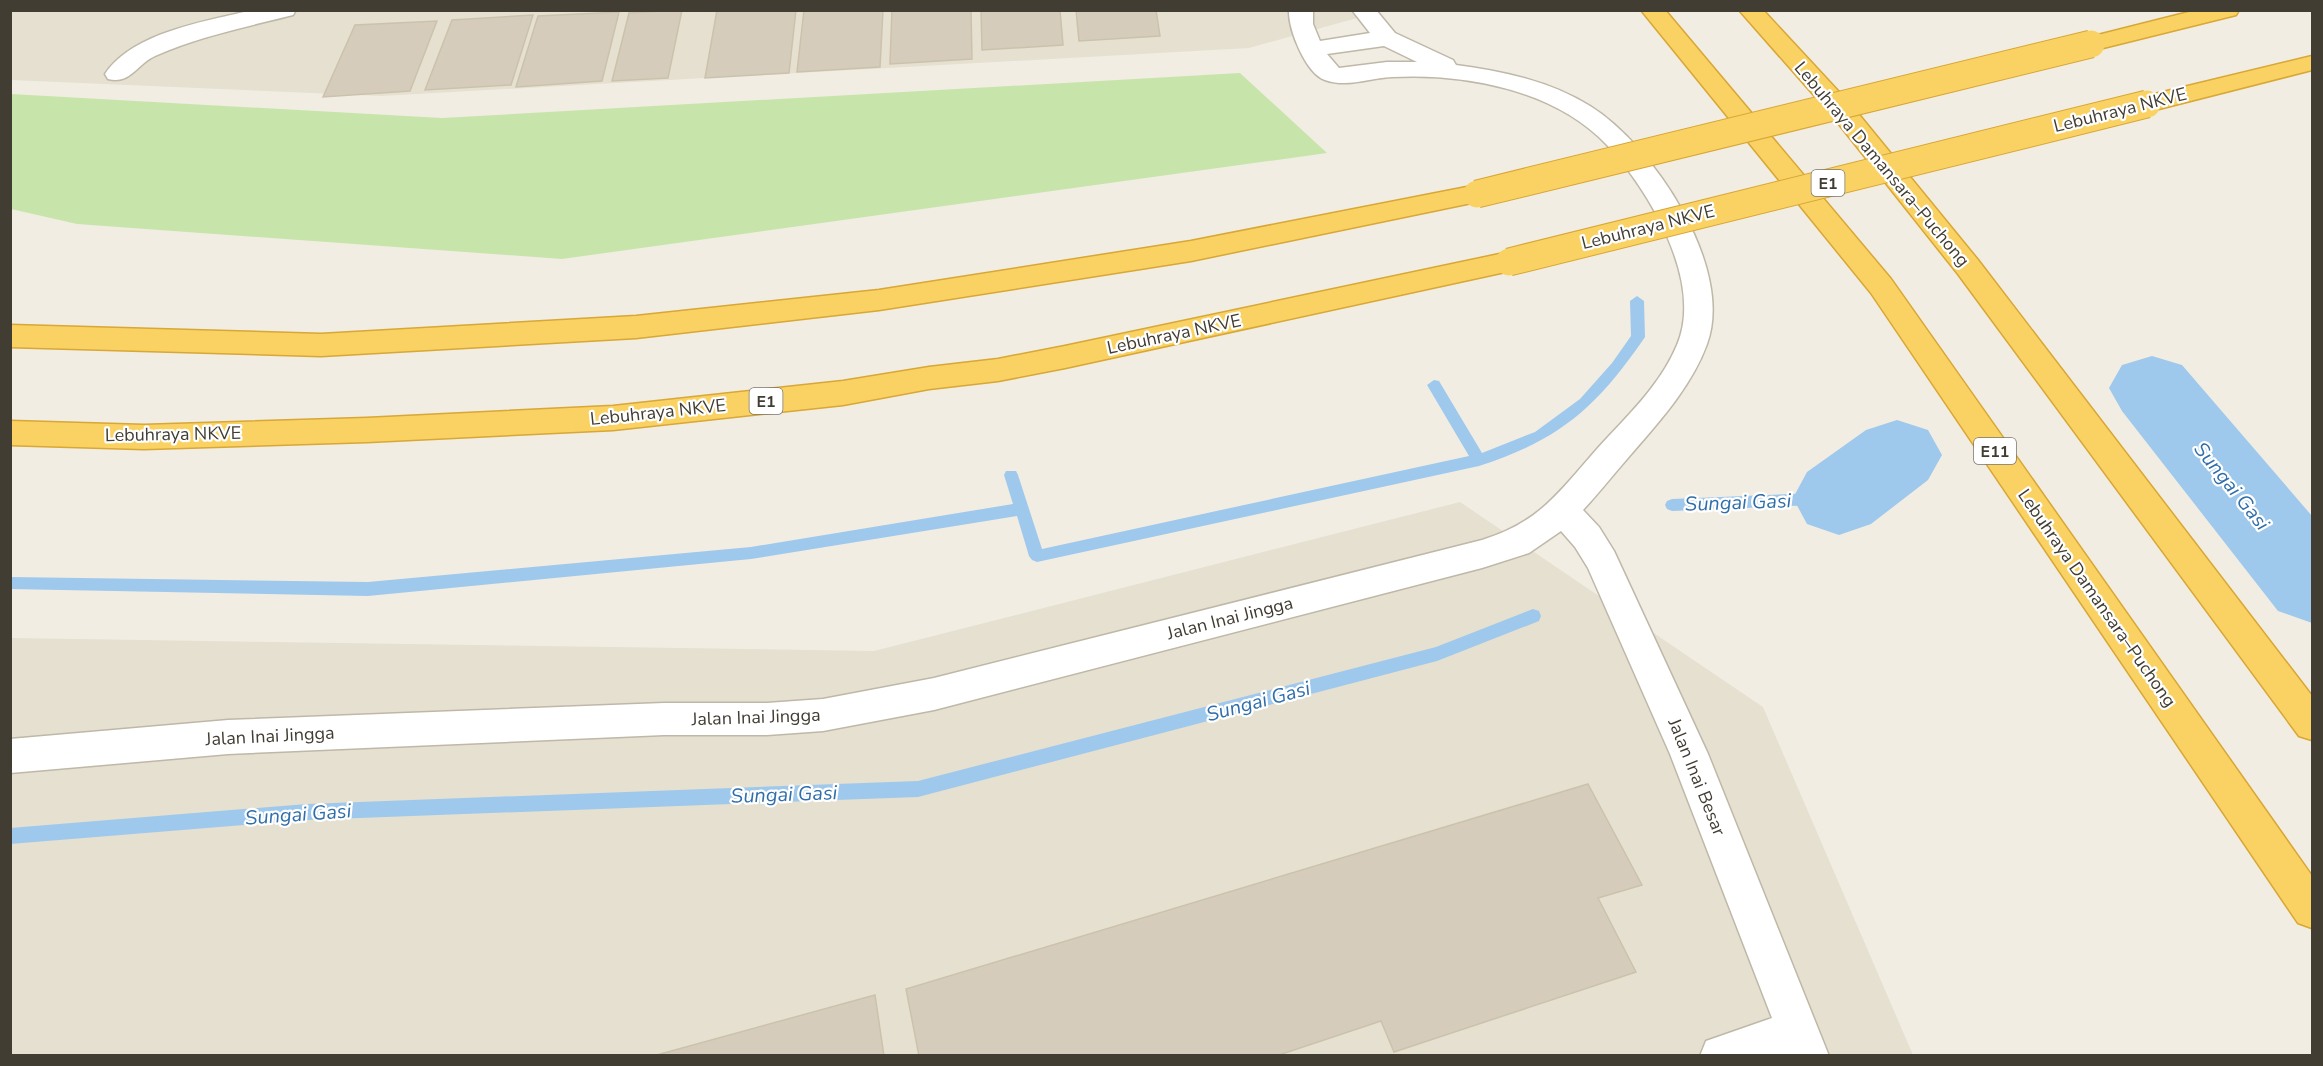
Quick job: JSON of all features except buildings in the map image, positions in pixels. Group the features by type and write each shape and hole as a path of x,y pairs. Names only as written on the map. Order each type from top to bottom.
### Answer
{"highway":[{"name":"Lebuhraya Damansara–Puchong","path":"1652,10 1881,286 2313,909"},
{"name":"Lebuhraya Damansara–Puchong","path":"1750,10 1843,112 1968,267 2313,724"},
{"path":"10,336 321,345 636,327 879,300 1191,252 1477,194 2228,10"},
{"name":"Lebuhraya NKVE","path":"10,433 144,437 469,426 614,418 843,393 1054,359 1509,262 2313,63"}],"street":[{"path":"117,74 143,52 192,32 285,10"},
{"path":"1301,10 1301,25 1322,67 1330,74 1344,75 1392,69 1462,73"},
{"path":"1363,10 1387,38 1462,73"},
{"path":"1313,49 1387,38"},
{"name":"Jalan Inai Jingga","path":"10,756 228,737 664,719 767,719 823,715 934,694 1482,554 1526,538 1563,512 1656,401 1686,357 1694,342 1698,311 1694,272 1667,208 1615,138 1568,104 1540,91 1462,73"},
{"name":"Jalan Inai Besar","path":"1563,512 1587,537 1602,561 1689,754 1803,1043"},
{"path":"1721,1056 1803,1043"}],"shaded area":[{"path":"11,11 1382,11 1249,48 381,96 11,80"},
{"path":"1460,502 1763,707 1913,1055 11,1056 11,638 874,651"}],"green space":[{"path":"1240,73 1327,153 562,259 77,224 11,209 11,94 442,118"}],"waterway":[{"path":"1479,460 1540,436 1585,403 1617,367 1638,337 1637,301"},
{"path":"1434,385 1479,460"},
{"name":"Sungai Gasi","path":"2152,388 2312,583"},
{"name":"Sungai Gasi","path":"1839,498 1897,455"},
{"path":"1022,509 1037,556 1479,460"},
{"path":"1011,475 1022,509"},
{"name":"Sungai Gasi","path":"1672,505 1839,498"},
{"path":"10,583 368,589 751,553 1022,509"},
{"name":"Sungai Gasi","path":"10,836 307,812 918,789 1437,654 1533,616"}]}
